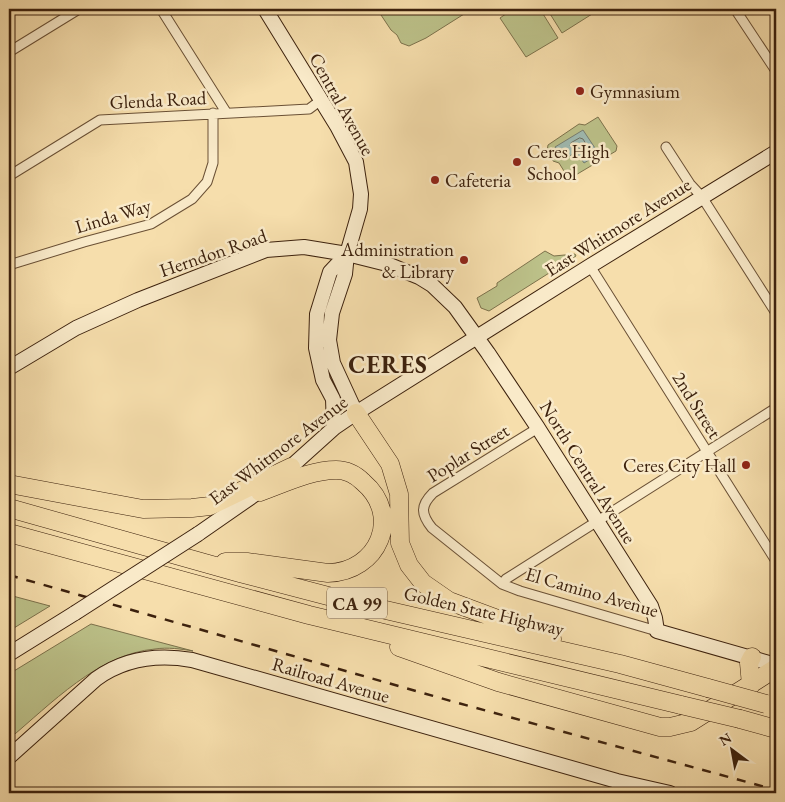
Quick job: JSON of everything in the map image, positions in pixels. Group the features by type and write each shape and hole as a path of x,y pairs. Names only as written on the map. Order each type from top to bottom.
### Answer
{"highway":[{"path":"356,413 390,464 399,494 400,542 409,565 423,583 449,601 620,664"},
{"path":"9,484 143,509 192,508 210,506 291,467"},
{"path":"201,562 247,562 338,573 359,565 368,558 380,540 383,514 378,500 373,490 357,476 347,471 321,472 260,492"},
{"name":"Golden State Highway","path":"9,508 351,602 620,664 771,705"},
{"name":"CA 99","path":"9,533 309,615 776,729"},
{"path":"309,615 498,682 660,727 691,722 751,685 776,666"},
{"path":"751,685 749,663 752,657"}],"street":[{"path":"9,52 79,9"},
{"path":"161,9 226,112"},
{"name":"Central Avenue","path":"265,9 352,152 359,178 360,210 346,254"},
{"path":"736,9 776,71"},
{"name":"Glenda Road","path":"9,176 100,120 309,109 321,100"},
{"name":"Linda Way","path":"9,265 151,224 192,199 206,182 213,163 213,113"},
{"path":"666,147 690,184 702,198 776,314"},
{"name":"East Whitmore Avenue","path":"9,654 198,534 260,492 334,428 356,413 776,152"},
{"name":"Herndon Road","path":"9,368 76,328 138,300 266,250 304,247 346,254 387,264 419,277 432,285 455,307 477,338"},
{"path":"346,254 345,274 332,313 329,340 334,363 356,413"},
{"path":"334,428 333,399 323,380 316,348 317,314 330,272 346,254"},
{"name":"2nd Street","path":"590,266 776,561"},
{"name":"North Central Avenue","path":"477,338 538,428 651,606 657,631"},
{"path":"502,584 506,579 776,408"},
{"name":"Poplar Street","path":"423,511 426,500 433,493 538,428"},
{"name":"El Camino Avenue","path":"423,511 424,519 432,528 502,584 520,591 752,657 776,666"},
{"name":"Railroad Avenue","path":"9,757 108,671 140,659 175,657 211,665 617,781 670,793"}],"green space":[{"path":"377,9 472,9 426,38 409,46 401,43"},
{"path":"513,9 540,9 558,38 526,57 500,18"},
{"path":"547,9 600,9 562,33"},
{"path":"598,117 617,146 616,151 569,179 559,163 553,161 547,151 548,145 579,124 585,125"},
{"path":"545,251 554,256 575,254 576,256 489,311 481,308 477,298 497,286 497,283"},
{"path":"9,595 50,606 9,631"},
{"path":"91,624 193,651 170,648 155,649 134,653 114,660 76,683 9,739 9,674"}],"water":[{"path":"583,130 599,154 584,163 576,152 563,160 555,147"}],"railway":[{"path":"9,575 451,701 776,790"}],"place":[{"name":"Gymnasium","path":"580,91"},
{"name":"Ceres High School","path":"517,162"},
{"name":"Cafeteria","path":"435,180"},
{"name":"Administration & Library","path":"464,260"},
{"name":"Ceres City Hall","path":"746,465"}],"district":[{"name":"CERES","path":"388,364"}]}
